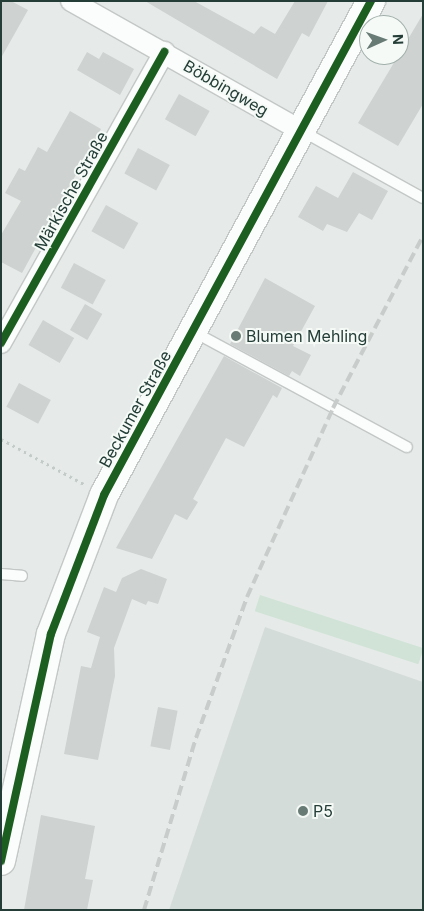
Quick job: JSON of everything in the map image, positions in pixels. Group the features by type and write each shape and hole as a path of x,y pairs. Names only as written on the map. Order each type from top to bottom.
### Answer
{"main road":[{"name":"Beckumer Straße","path":"1,861 51,634 104,495 194,332 371,1"}],"street":[{"name":"Böbbingweg","path":"71,1 302,131"},
{"name":"Märkische Straße","path":"1,343 164,52"}],"lane":[{"path":"302,131 423,198"},
{"path":"194,332 407,447"},
{"path":"1,574 22,576"}],"path":[{"path":"1,439 104,495"}],"shaded area":[{"name":"P5","path":"265,627 423,682 423,910 169,910"}],"green space":[{"path":"260,595 423,648 418,664 255,611"}],"building":[{"path":"1,1 11,1 28,10 1,58"},
{"path":"145,1 194,1 254,34 261,26 275,34 295,1 328,1 309,37 302,33 277,79"},
{"path":"423,14 423,104 398,146 358,123 393,65 409,65 409,37"},
{"path":"87,52 99,59 103,52 134,69 120,95 77,70"},
{"path":"179,94 210,111 196,136 165,119"},
{"path":"70,111 101,129 22,273 1,262 1,235 21,201 5,193 19,168 25,171 38,147 47,152"},
{"path":"138,148 170,165 156,191 124,174"},
{"path":"353,172 388,191 372,220 359,213 347,232 327,224 323,231 298,217 316,186 338,198"},
{"path":"106,205 138,223 124,249 91,231"},
{"path":"74,263 106,280 93,305 61,288"},
{"path":"265,278 315,306 293,346 311,355 300,376 292,371 289,376 230,344"},
{"path":"85,304 102,314 87,340 70,330"},
{"path":"43,320 74,338 60,363 28,345"},
{"path":"224,356 282,388 277,398 273,395 244,447 226,438 193,499 198,502 187,520 175,514 152,559 116,548"},
{"path":"19,383 51,400 38,424 6,407"},
{"path":"141,569 167,579 158,604 148,601 146,605 132,599 114,648 115,676 98,760 64,754 81,666 91,668 100,637 87,632 104,587 116,592 122,578"},
{"path":"158,707 178,711 170,750 150,746"},
{"path":"41,815 95,826 85,879 93,880 87,910 24,910"}],"railway":[{"path":"144,910 196,738 247,597 333,408 423,236"}],"cycle path":[{"path":"1,861 51,634 104,495 371,1"},
{"path":"1,343 164,52"}],"place":[{"name":"Blumen Mehling","path":"236,336"},
{"name":"P5","path":"303,811"}]}
